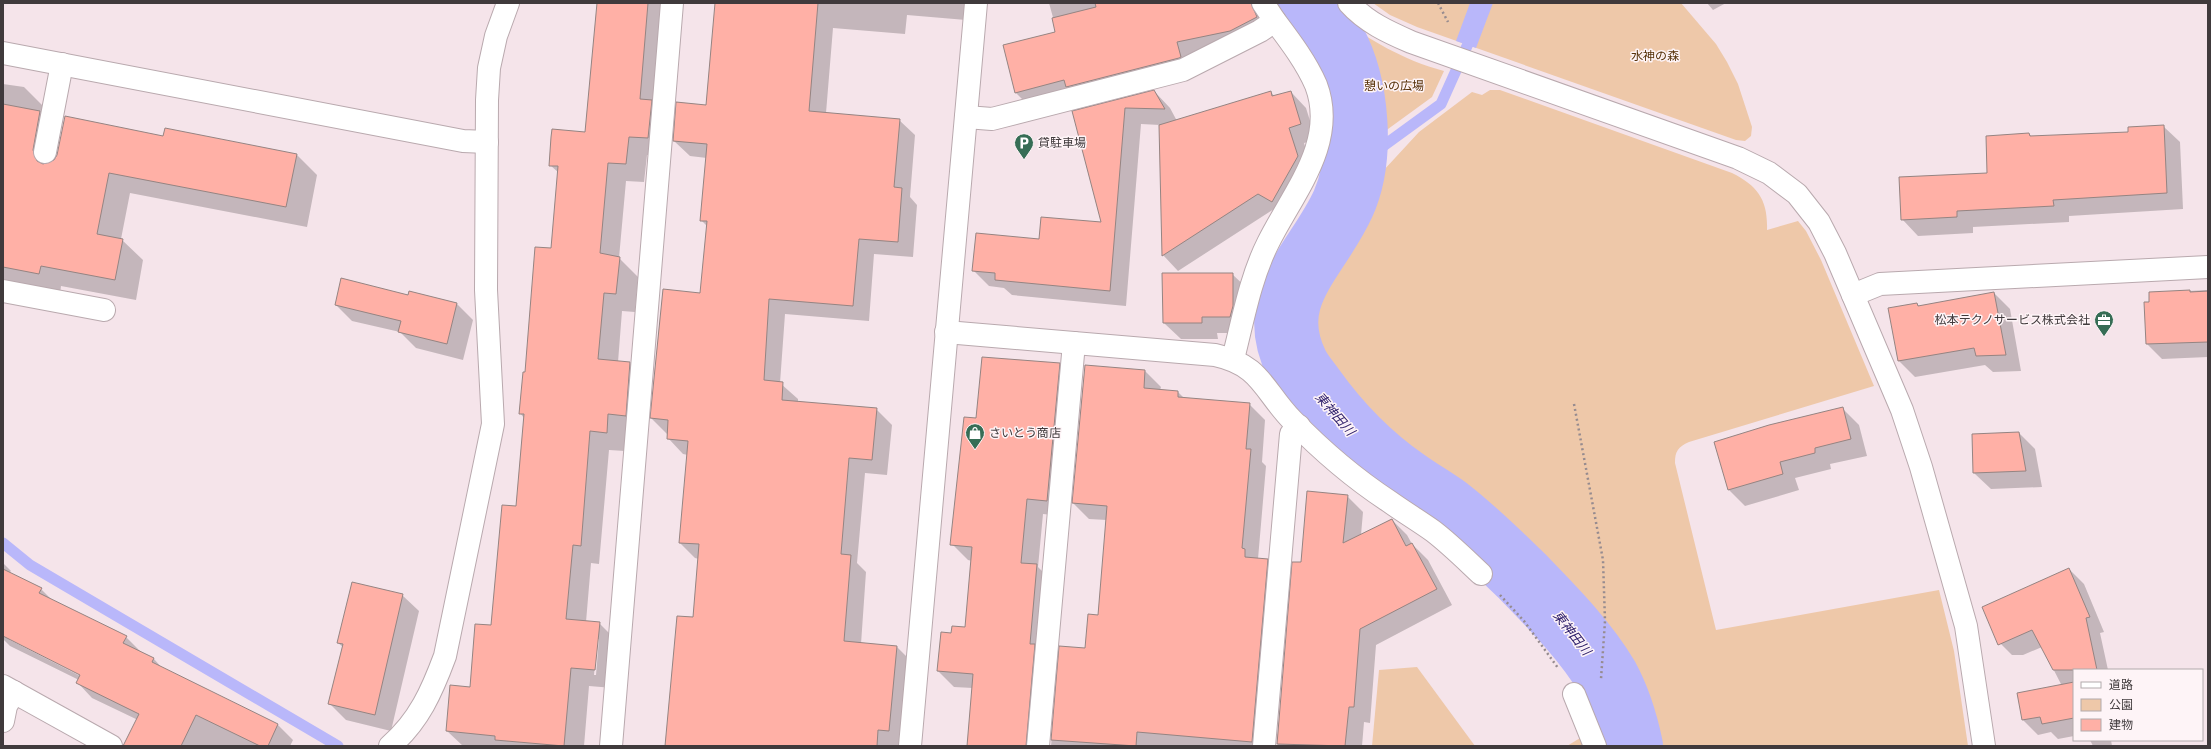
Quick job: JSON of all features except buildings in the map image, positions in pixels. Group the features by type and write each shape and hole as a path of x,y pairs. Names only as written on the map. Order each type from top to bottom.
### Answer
{"street":[{"path":"390,746 403,736 420,715 432,691 445,656 493,424 486,290 488,68 496,36 508,3"},
{"path":"611,746 672,3"},
{"path":"910,746 976,3"},
{"path":"1233,359 1248,295 1260,263 1268,244 1311,165 1319,139 1322,112 1316,86 1304,62 1263,3"},
{"path":"1349,3 1356,11 1382,29 1448,55 1738,158 1770,173 1797,194 1819,222 1853,295 1902,410 1922,467 1966,626 1984,746"},
{"path":"966,117 992,119 1183,70 1260,31 1276,21"},
{"path":"3,53 463,141 487,142"},
{"path":"45,152 62,64"},
{"path":"1853,295 1880,284 2208,268"},
{"path":"3,291 104,310"},
{"path":"946,332 1215,355 1233,359 1249,368 1262,380 1279,405 1345,469 1433,531 1481,574"},
{"path":"1038,746 1074,343"},
{"path":"1264,746 1291,434 1299,426"},
{"path":"3,721 8,689 112,746"},
{"path":"1574,694 1595,746"}],"path":[{"path":"1574,404 1603,560 1605,621 1600,682"},
{"path":"1481,574 1543,646 1574,694"}],"green space":[{"name":"水神の森","path":"1373,3 1681,3 1716,44 1727,62 1738,84 1752,127 1751,136 1745,141 1736,140 1417,27 1390,15"},
{"name":"憩いの広場","path":"1336,16 1387,48 1415,61 1444,71 1432,97 1366,145 1367,121 1360,77"},
{"path":"1490,90 1500,90 1732,173 1749,183 1760,195 1766,210 1767,230 1798,221 1806,231 1821,260 1874,386 1689,442 1678,450 1675,463 1716,630 1939,590 1954,651 1968,746 1647,746 1643,726 1626,678 1610,652 1585,618 1510,542 1487,522 1391,447 1369,427 1347,405 1328,381 1314,361 1306,346 1302,330 1305,298 1383,171 1419,132 1472,92 1482,95"},
{"path":"1417,667 1475,746 1372,746 1379,670"},
{"path":"1608,721 1615,746 1567,746"}],"water":[{"path":"1470,3 1493,3 1476,48 1456,41"}],"waterway":[{"name":"東神田川","path":"1309,3 1334,41 1342,59 1353,100 1356,144 1350,186 1343,204 1308,262 1290,299 1286,319 1288,341 1297,365 1333,414 1367,450 1411,485 1448,509 1486,541 1568,624 1589,650 1607,677 1622,711 1631,746"},
{"path":"1353,168 1441,104 1476,26 1480,3"},
{"path":"3,543 30,565 338,746"}],"place":[{"name":"貸駐車場","path":"1024,160"},
{"name":"松本テクノサービス株式会社","path":"2104,337"},
{"name":"さいとう商店","path":"975,450"}]}
